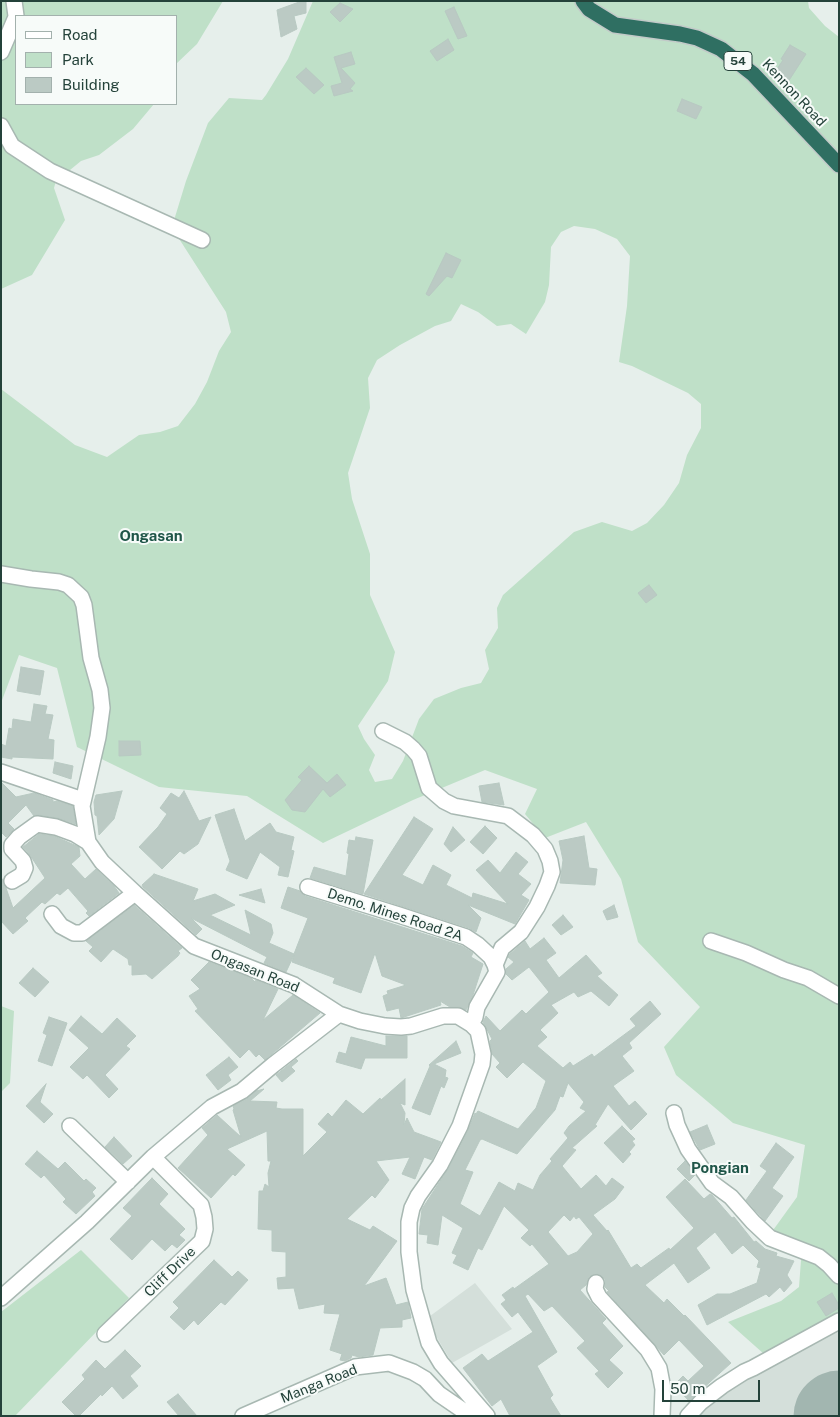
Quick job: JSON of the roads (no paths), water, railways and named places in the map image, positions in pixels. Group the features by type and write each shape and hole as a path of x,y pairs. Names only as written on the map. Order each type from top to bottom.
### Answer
{"highway":[{"name":"Kennon Road","path":"582,1 589,9 614,25 680,34 696,38 721,49 753,74 839,165"}],"street":[{"path":"14,1 16,15"},
{"path":"1,52 15,19"},
{"path":"1,126 12,146 50,171 202,240"},
{"name":"Ongasan Road","path":"1,574 59,582 68,585 81,597 84,605 91,658 100,690 102,708 102,719 82,806 88,842 102,862 134,893 194,946 294,985 339,1014 385,1026 411,1026 443,1016 458,1016 470,1024"},
{"path":"383,730 405,742 413,749 419,756 429,788 444,801 454,806 508,816 533,835 545,849 552,872 537,907 521,932 502,948 495,965 497,972 495,977 480,1002 470,1024 478,1031 482,1042 482,1064 460,1126 440,1165 418,1196 412,1208 409,1222 409,1252 414,1290 429,1342 441,1363 487,1416"},
{"path":"1,772 83,800"},
{"path":"12,881 22,875 26,868 23,861 12,849 12,845 19,837 37,824 56,827 75,834 88,842"},
{"name":"Demo. Mines Road 2A","path":"308,887 466,937 478,944 495,965"},
{"path":"52,914 60,926 82,933 134,893"},
{"path":"711,941 808,978 839,996"},
{"path":"1,1298 87,1222 153,1157 212,1106 242,1091 339,1014"},
{"path":"674,1114 688,1149 712,1183 731,1197 770,1238 819,1257 830,1265 839,1276"},
{"path":"70,1126 128,1182"},
{"name":"Cliff Drive","path":"105,1334 202,1241 205,1229 201,1205 153,1157"},
{"path":"596,1283 595,1289 599,1297 648,1350 659,1368 663,1389 662,1416"},
{"path":"688,1416 701,1402 744,1372 839,1321"},
{"name":"Manga Road","path":"243,1416 355,1368 389,1363 413,1372 424,1379 439,1394 471,1416"}],"district":[{"name":"Ongasan","path":"151,536"},
{"name":"Pongian","path":"720,1168"}]}
